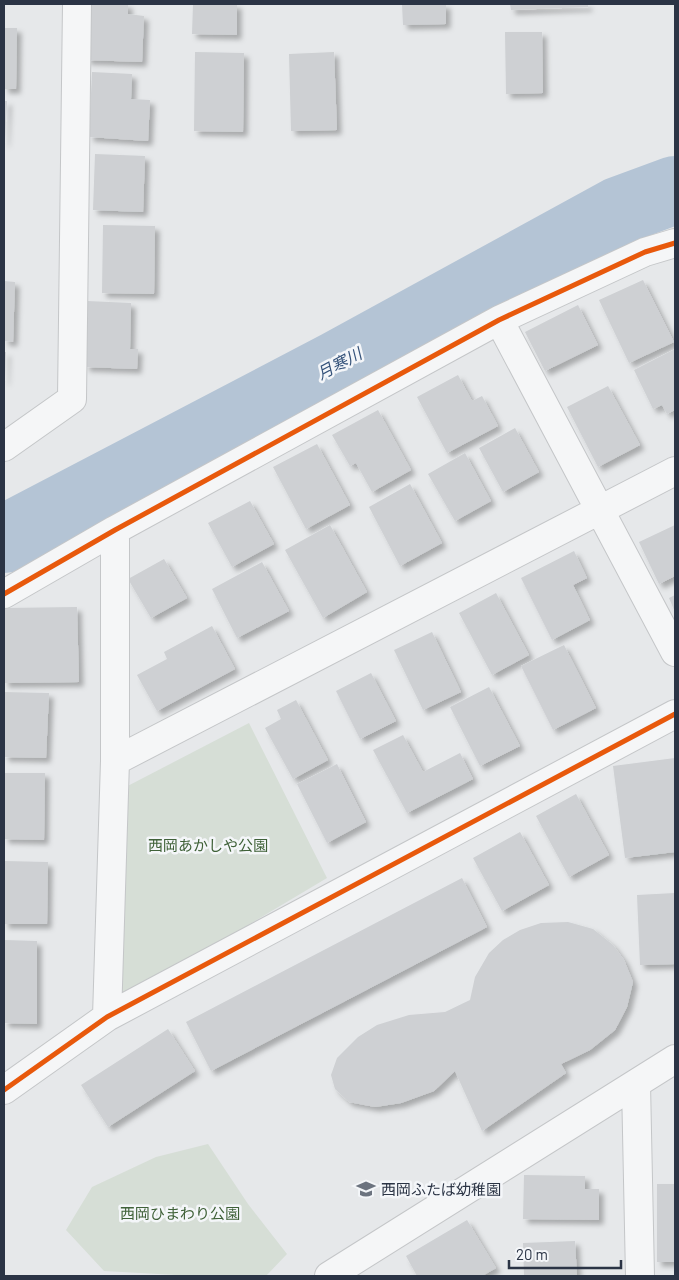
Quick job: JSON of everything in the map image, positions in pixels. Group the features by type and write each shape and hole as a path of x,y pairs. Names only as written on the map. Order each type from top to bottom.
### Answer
{"street":[{"path":"4,447 72,399 77,4"},
{"path":"4,594 115,530 499,320 644,252 675,243"},
{"path":"499,320 675,652"},
{"path":"115,761 675,471"},
{"path":"107,1017 115,761 115,530"},
{"path":"4,1090 107,1017 675,714"},
{"path":"329,1276 675,1059"},
{"path":"636,1084 640,1276"}],"green space":[{"name":"西岡あかしや公園","path":"249,723 327,878 116,1004 118,791"},
{"name":"西岡ひまわり公園","path":"208,1144 248,1204 287,1254 266,1276 194,1276 104,1271 66,1230 92,1187 156,1157"}],"building":[{"path":"89,4 128,4 128,14 144,16 142,62 86,60"},
{"path":"193,4 237,4 237,35 192,34"},
{"path":"402,4 446,4 446,24 403,25"},
{"path":"510,4 588,4 588,7 511,10"},
{"path":"4,28 17,28 16,89 4,89"},
{"path":"505,32 542,32 543,93 506,94"},
{"path":"195,52 244,53 243,132 194,131"},
{"path":"334,52 337,130 291,131 289,54"},
{"path":"92,72 132,74 131,99 150,100 148,141 89,137"},
{"path":"4,101 7,101 5,143 4,142"},
{"path":"95,154 145,156 143,212 93,210"},
{"path":"103,225 155,226 154,294 102,293"},
{"path":"643,280 674,342 629,363 599,300"},
{"path":"4,281 15,282 13,342 4,341"},
{"path":"87,301 131,303 130,349 138,349 137,369 85,367"},
{"path":"578,305 598,345 545,371 525,332"},
{"path":"675,349 675,410 667,414 662,405 653,409 634,370"},
{"path":"4,352 6,352 5,381 4,381"},
{"path":"458,375 472,401 482,396 498,426 447,453 417,397"},
{"path":"608,386 640,445 598,467 567,407"},
{"path":"378,410 411,470 372,492 356,463 350,466 332,435"},
{"path":"515,428 539,472 503,492 479,448"},
{"path":"317,444 350,505 306,529 273,467"},
{"path":"465,453 491,501 455,521 428,474"},
{"path":"410,484 442,543 400,566 369,507"},
{"path":"250,501 274,544 232,567 208,523"},
{"path":"330,525 367,592 323,618 285,550"},
{"path":"675,525 675,576 659,584 639,542"},
{"path":"574,551 587,578 573,585 590,620 552,640 521,578"},
{"path":"164,559 187,598 151,618 128,579"},
{"path":"262,562 289,611 237,638 212,589"},
{"path":"496,593 529,655 492,675 459,613"},
{"path":"675,595 675,612 669,598"},
{"path":"77,607 79,682 4,683 4,608"},
{"path":"212,626 235,669 157,711 137,675 167,659 164,652"},
{"path":"432,632 461,692 423,710 394,650"},
{"path":"564,645 596,708 553,730 521,666"},
{"path":"371,673 396,721 360,739 336,691"},
{"path":"489,687 520,746 480,766 450,707"},
{"path":"4,692 49,693 46,758 4,757"},
{"path":"296,700 328,760 293,779 265,728 281,719 277,710"},
{"path":"403,735 423,772 460,753 473,779 407,813 373,750"},
{"path":"675,758 675,852 625,858 613,766"},
{"path":"337,764 366,822 327,843 297,784"},
{"path":"4,773 45,773 44,840 4,839"},
{"path":"576,794 609,855 569,877 536,816"},
{"path":"520,832 549,885 502,911 473,858"},
{"path":"4,861 48,862 47,924 4,924"},
{"path":"462,878 487,927 211,1071 186,1022"},
{"path":"675,893 675,964 640,965 637,895"},
{"path":"568,922 593,929 613,945 624,960 633,982 627,1007 615,1030 590,1050 561,1064 566,1073 482,1131 455,1071 434,1091 401,1103 375,1107 349,1102 335,1089 331,1075 337,1058 358,1037 377,1025 409,1015 445,1012 470,1000 475,977 489,953 503,940 520,930 541,923"},
{"path":"4,940 37,941 37,1024 4,1023"},
{"path":"168,1029 195,1071 108,1127 81,1085"},
{"path":"524,1175 585,1176 585,1189 599,1189 599,1220 523,1219"},
{"path":"657,1184 675,1184 675,1262 657,1262"},
{"path":"467,1220 496,1268 482,1276 417,1276 406,1256"},
{"path":"575,1241 577,1276 524,1276 523,1243"}],"waterway":[{"name":"月寒川","path":"4,539 337,365 618,211 675,190"}],"cycle path":[{"path":"4,594 115,530 499,320 645,252 675,243"},
{"path":"4,1090 107,1017 675,714"}],"place":[{"name":"西岡ふたば幼稚園","path":"366,1189"}]}
